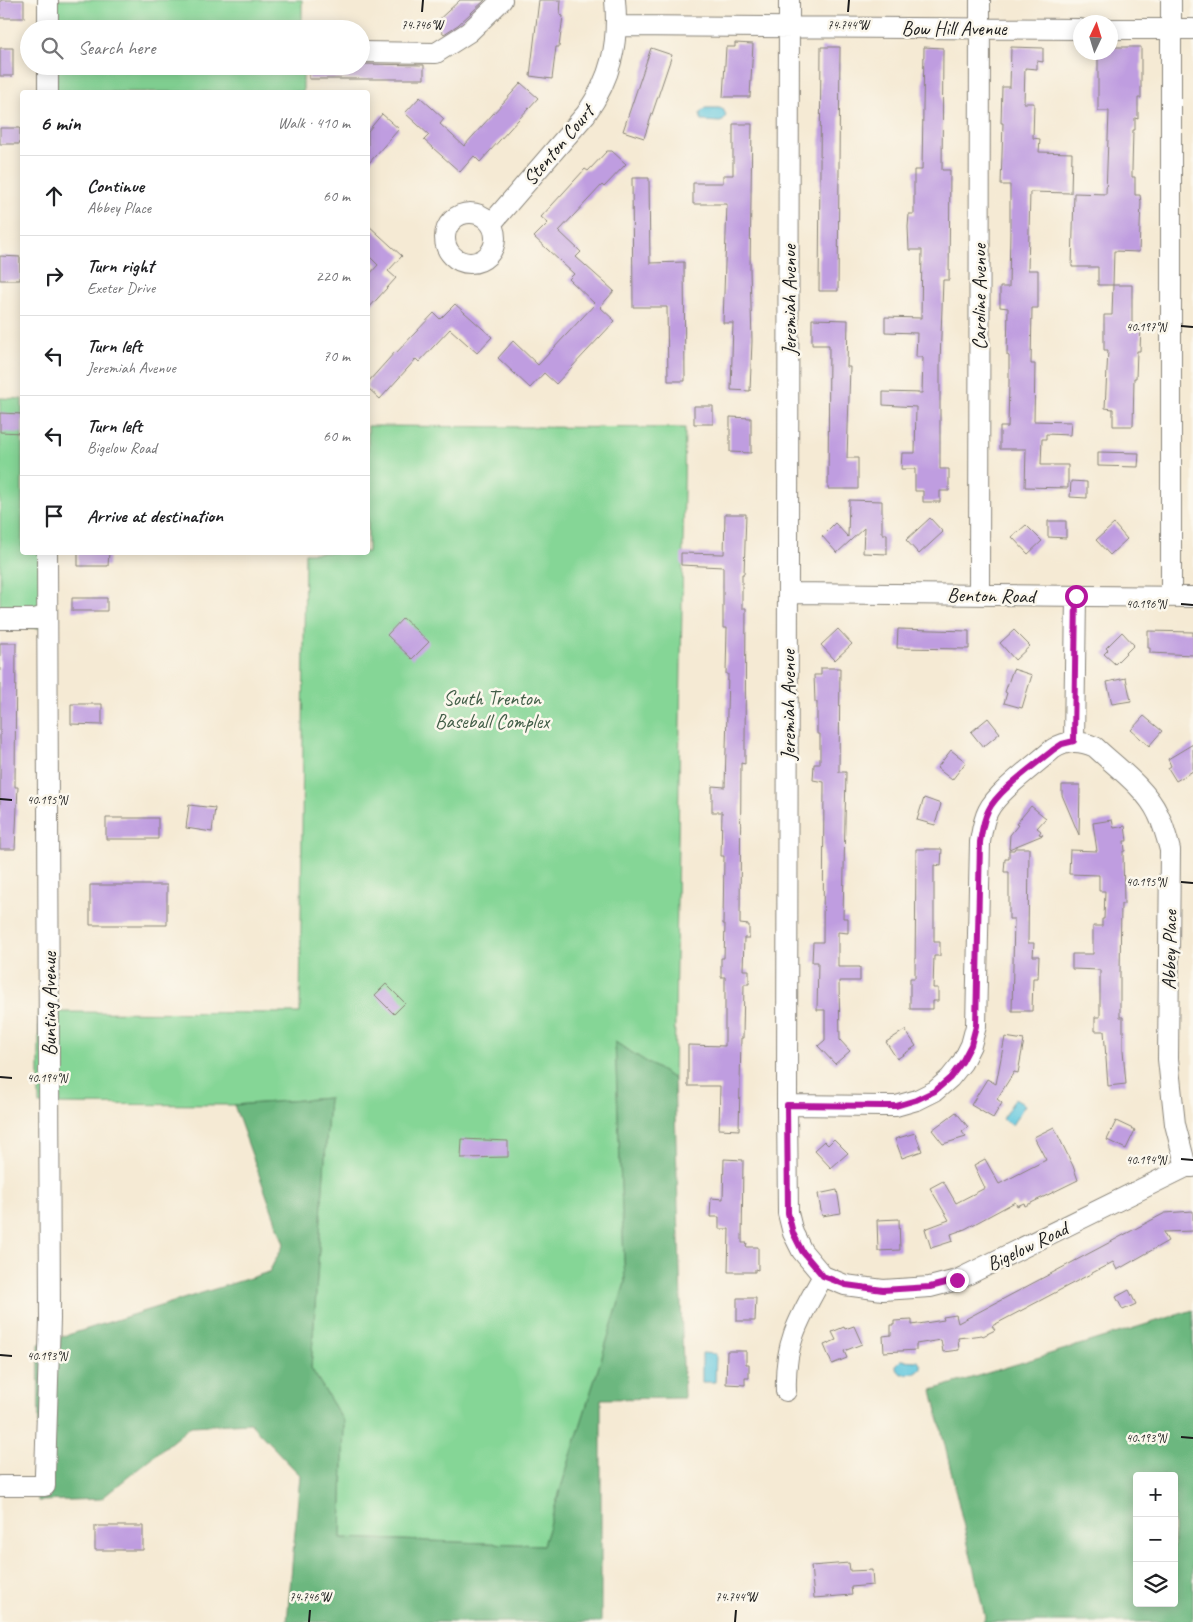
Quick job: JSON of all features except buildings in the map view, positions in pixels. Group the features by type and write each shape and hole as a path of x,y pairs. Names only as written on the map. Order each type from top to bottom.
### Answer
{"street":[{"path":"48,0 48,20"},
{"path":"370,52 436,53 469,32 502,0"},
{"name":"Stenton Court","path":"491,224 586,114 595,101 607,77 614,51 616,26 615,0"},
{"name":"Jeremiah Avenue","path":"789,0 788,1213 793,1233 802,1251 823,1276"},
{"name":"Caroline Avenue","path":"979,595 980,0"},
{"path":"1171,0 1171,596"},
{"name":"Bow Hill Avenue","path":"616,26 1073,28"},
{"path":"1118,29 1193,29"},
{"path":"48,75 48,90"},
{"name":"Bunting Avenue","path":"0,1486 45,1486 50,1319 47,555"},
{"name":"Benton Road","path":"788,593 1193,597"},
{"path":"787,1105 896,1106 916,1100 935,1091 950,1078 962,1062 971,1045 976,1026 980,842 982,826 988,810 998,796 1053,750 1062,744 1074,741 1076,596"},
{"path":"0,619 34,619 47,615"},
{"name":"Abbey Place","path":"1074,741 1095,747 1146,795 1158,812 1165,830 1170,850 1168,1059 1174,1124 1190,1167"},
{"name":"Bigelow Road","path":"823,1276 846,1285 883,1290 930,1287 957,1280 1190,1167"},
{"path":"786,1391 785,1370 790,1345 799,1318 823,1276"}],"green space":[{"path":"44,0 302,0 302,20 44,20"},
{"path":"44,75 303,75 303,90 44,90"},
{"path":"0,398 20,399 20,555 43,555 43,628 0,627"},
{"name":"South Trenton Baseball Complex","path":"370,426 685,428 674,1079 615,1042 625,1283 543,1545 341,1538 344,1422 311,1368 329,1098 234,1105 39,1104 39,1012 300,1013 305,555 370,555"},
{"path":"615,1042 674,1079 684,1398 601,1399 601,1622 287,1622 300,1475 250,1423 191,1426 101,1499 38,1501 39,1344 269,1272 284,1244 234,1105 329,1098 311,1368 344,1422 341,1538 543,1545 625,1283"},
{"path":"1193,1310 1193,1622 983,1622 985,1617 932,1390"}],"water":[{"path":"705,108 723,109 726,115 723,121 703,121 700,113"},
{"path":"1015,1099 1025,1105 1012,1125 1002,1119"},
{"path":"702,1353 716,1354 715,1382 702,1382"},
{"path":"901,1360 918,1361 921,1369 916,1373 901,1374 896,1365"}],"route":[{"path":"957,1280 930,1287 883,1290 846,1285 823,1276 802,1251 793,1233 788,1213 787,1105 896,1106 916,1100 935,1091 950,1078 962,1062 971,1045 976,1026 980,842 982,826 988,810 998,796 1053,750 1062,744 1074,741 1076,596"}]}
